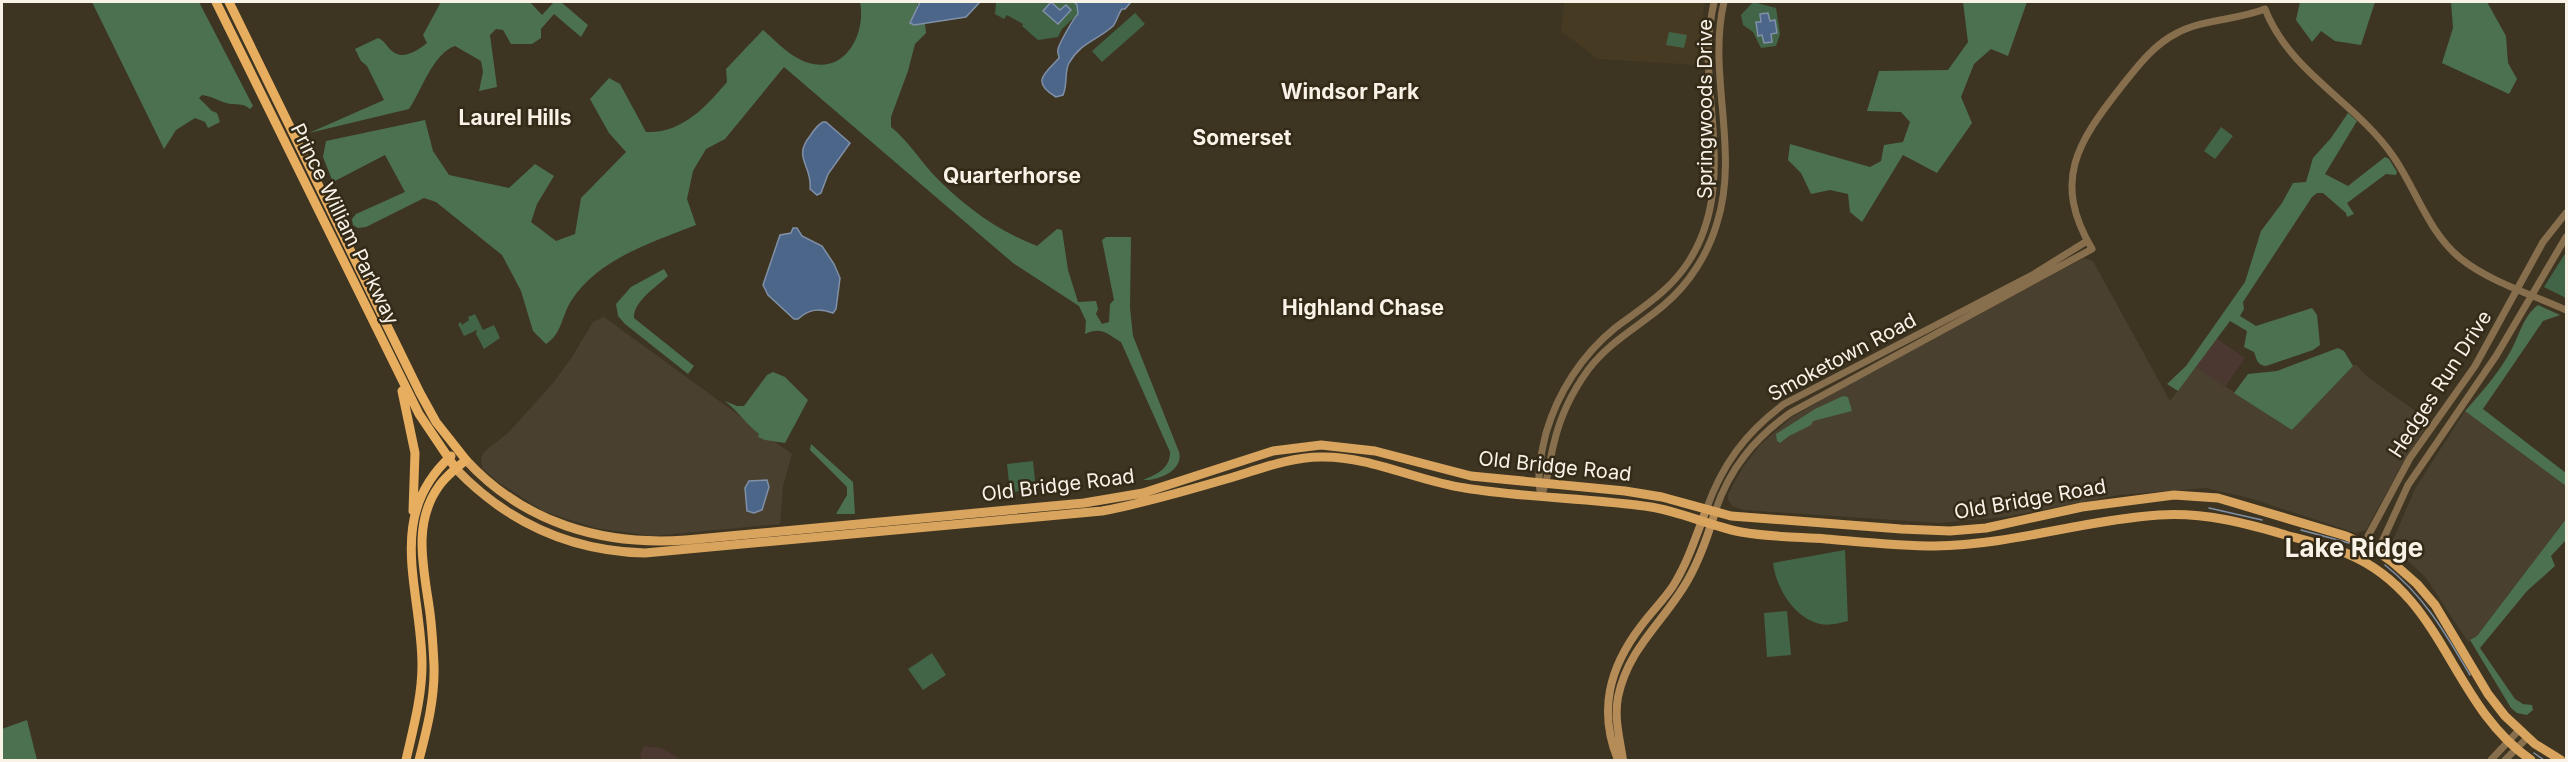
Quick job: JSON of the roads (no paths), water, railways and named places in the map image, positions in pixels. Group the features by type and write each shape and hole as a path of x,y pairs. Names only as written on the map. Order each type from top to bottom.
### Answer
{"highway":[{"name":"Prince William Parkway","path":"216,2 419,414 456,469"},
{"name":"Prince William Parkway","path":"229,2 417,388 436,422 466,460"},
{"path":"391,358 403,393 413,439 416,482 410,554 422,666 419,700 406,760"},
{"path":"411,533 426,487 458,450"},
{"path":"419,760 430,716 434,676 431,624 421,556 422,532 432,497 443,481 466,460"}],"main road":[{"name":"Old Bridge Road","path":"466,460 499,492 549,520 593,535 645,542 1084,503 1143,493 1273,452 1321,445 1375,451 1470,476 1652,507 1707,523 1760,534 1937,546 2008,539 2134,517 2192,514 2223,518 2335,550 2363,562 2394,584 2416,605 2436,633 2469,694 2507,741 2531,760"},
{"name":"Old Bridge Road","path":"456,469 499,507 542,532 593,548 645,553 1102,511 1158,499 1285,461 1310,457 1356,460 1445,485 1625,491 1748,517 1950,531 1986,528 2112,503 2175,495 2218,498 2346,536 2371,547 2408,575 2431,599 2451,627 2488,694 2527,738 2561,760"},
{"path":"2192,514 2194,495"},
{"name":"Smoketown Road","path":"1620,760 1612,744 1608,720 1607,700 1611,682 1631,641 1680,575 1711,511"}],"street":[{"name":"Springwoods Drive","path":"1541,487 1543,447 1548,427 1567,384 1602,339 1672,284 1689,261 1705,230 1712,205 1716,171 1708,47 1714,2"},
{"name":"Springwoods Drive","path":"1541,487 1559,423 1578,385 1606,349 1672,298 1702,258 1714,232 1721,209 1725,178 1718,39 1724,2"},
{"path":"2087,241 2076,214 2072,182 2076,157 2094,121 2139,65 2169,38 2196,26 2265,9 2280,40 2295,59 2363,120 2383,142 2434,229 2449,248 2478,270 2566,310"},
{"name":"Hedges Run Drive","path":"2363,562 2371,547 2368,536 2410,458 2475,366 2543,242 2566,213"},
{"name":"Hedges Run Drive","path":"2371,547 2381,544 2404,492 2419,467 2485,372 2566,237"},
{"name":"Smoketown Road","path":"2087,241 2092,249 1790,412 1763,433 1743,456 1711,511 1716,483 1734,451 1756,427 1784,404 2034,274 2087,241"},
{"path":"2494,333 2505,340"},
{"path":"2491,760 2519,730"},
{"path":"2505,760 2527,738"}],"water":[{"path":"920,2 980,2 966,17 914,25 910,23"},
{"path":"1051,2 1060,10 1066,5 1071,10 1058,24 1043,11"},
{"path":"1074,2 1131,2 1125,9 1122,9 1113,26 1084,46 1074,56 1069,63 1063,95 1056,97 1043,86 1042,81 1046,72 1059,58 1059,46 1078,14 1077,5"},
{"path":"1768,13 1770,21 1775,20 1777,33 1771,34 1772,42 1764,43 1762,35 1758,36 1756,22 1761,22 1760,14"},
{"path":"826,122 850,143 828,174 821,193 817,195 810,189 803,150 817,126"},
{"path":"793,228 797,228 802,236 822,246 834,264 840,278 836,309 833,313 814,310 794,319 768,295 763,285 780,235 791,233"},
{"path":"767,480 769,487 762,510 754,513 747,511 745,488 749,481"}],"waterway":[{"path":"2209,508 2262,520"},
{"path":"2301,530 2349,543"},
{"path":"2385,565 2423,602 2470,675"},
{"path":"2534,753 2544,760"}],"district":[{"name":"Windsor Park","path":"1350,91"},
{"name":"Laurel Hills","path":"515,117"},
{"name":"Somerset","path":"1242,137"},
{"name":"Quarterhorse","path":"1012,175"},
{"name":"Highland Chase","path":"1363,307"},
{"name":"Lake Ridge","path":"2354,547"}]}
